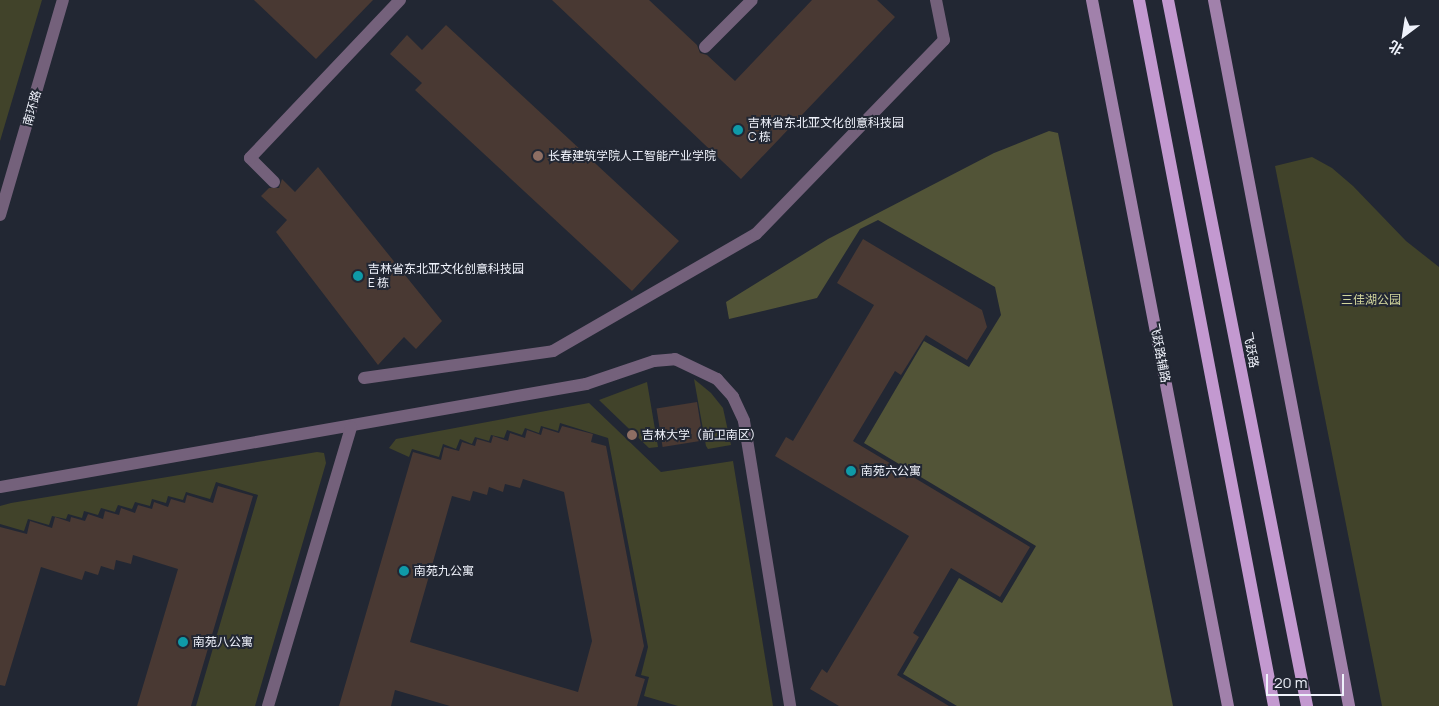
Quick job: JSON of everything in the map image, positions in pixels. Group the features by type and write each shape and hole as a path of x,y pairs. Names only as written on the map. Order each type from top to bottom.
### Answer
{"main road":[{"path":"1138,0 1274,706"},
{"name":"飞跃路","path":"1168,0 1307,706"}],"street":[{"name":"飞跃路辅路","path":"1092,0 1228,706"},
{"path":"1214,0 1349,706"}],"lane":[{"name":"南环路","path":"0,216 63,0"},
{"path":"274,182 250,158 263,138 400,0"},
{"path":"705,47 752,0"},
{"path":"364,378 553,351 756,234 944,40 936,0"},
{"path":"0,487 351,427 586,384 654,361 675,358 717,379 733,397 744,421 790,706"},
{"path":"268,706 351,427"}],"green space":[{"path":"0,0 42,0 0,141"},
{"path":"1049,131 1058,133 1173,706 957,706 903,674 959,578 1002,603 1036,546 864,443 924,341 969,367 1001,315 995,287 878,220 860,229 817,298 729,319 726,302 828,239 994,153"},
{"name":"三佳湖公园","path":"1312,157 1332,168 1353,186 1406,241 1439,267 1439,706 1382,706 1275,166"},
{"path":"694,379 711,393 723,408 731,445 708,449 706,446"},
{"path":"647,382 658,447 649,448 599,400"},
{"path":"589,403 661,472 733,461 773,706 678,706 644,696 649,677 641,675 648,647 608,438 560,423 558,431 541,426 539,433 525,428 522,435 507,430 504,438 491,435 489,441 475,437 472,444 460,439 456,449 443,444 439,457 412,449 409,457 389,448 396,439"},
{"path":"317,452 324,453 326,463 255,706 196,706 258,495 216,482 210,499 186,492 183,500 168,496 166,503 152,499 150,506 135,502 132,509 118,505 115,512 101,508 98,515 84,511 82,518 68,514 66,519 52,516 49,525 28,519 24,531 0,524 0,506 11,503"}],"building":[{"path":"254,0 373,0 316,59"},
{"name":"吉林省东北亚文化创意科技园 C 栋","path":"552,0 649,0 697,45 700,53 707,55 735,81 812,0 877,0 895,17 741,179"},
{"path":"446,25 679,241 632,291 415,90 422,83 390,54 407,35 422,50"},
{"name":"吉林省东北亚文化创意科技园 E 栋","path":"318,167 442,321 416,349 404,337 378,365 276,232 287,220 261,196 269,188 279,188 282,179 295,192"},
{"name":"南苑六公寓","path":"863,239 982,310 987,327 967,360 926,335 901,375 895,371 853,441 1030,547 1000,597 951,568 913,633 919,637 897,675 949,706 839,706 810,689 822,669 827,673 909,536 775,456 786,437 793,441 874,305 837,283"},
{"path":"697,402 703,441 663,447 657,408"},
{"name":"南苑九公寓","path":"562,426 593,434 591,442 606,446 644,646 635,676 645,679 637,706 450,706 395,690 391,706 339,706 413,452 441,460 444,447 459,451 462,442 475,446 477,439 491,443 493,436 508,441 510,433 525,438 527,430 541,435 543,428 559,433","holes":["523,479 564,492 592,641 578,692 410,642 452,496 470,501 473,491 487,495 489,487 503,492 505,484 520,488"]},
{"name":"南苑八公寓","path":"218,486 253,496 191,706 137,706 178,569 133,555 131,564 116,560 114,570 101,566 98,575 85,571 82,580 41,567 5,686 0,685 0,527 27,534 30,521 52,528 55,517 70,522 71,517 85,521 88,514 103,519 105,511 119,515 121,508 135,513 138,505 152,509 154,502 168,507 171,499 185,503 187,495 213,503"}],"place":[{"name":"吉林省东北亚文化创意科技园 C 栋","path":"738,130"},
{"name":"长春建筑学院人工智能产业学院","path":"538,156"},
{"name":"吉林省东北亚文化创意科技园 E 栋","path":"358,276"},
{"name":"吉林大学（前卫南区）","path":"632,435"},
{"name":"南苑六公寓","path":"851,471"},
{"name":"南苑九公寓","path":"404,571"},
{"name":"南苑八公寓","path":"183,642"}]}
